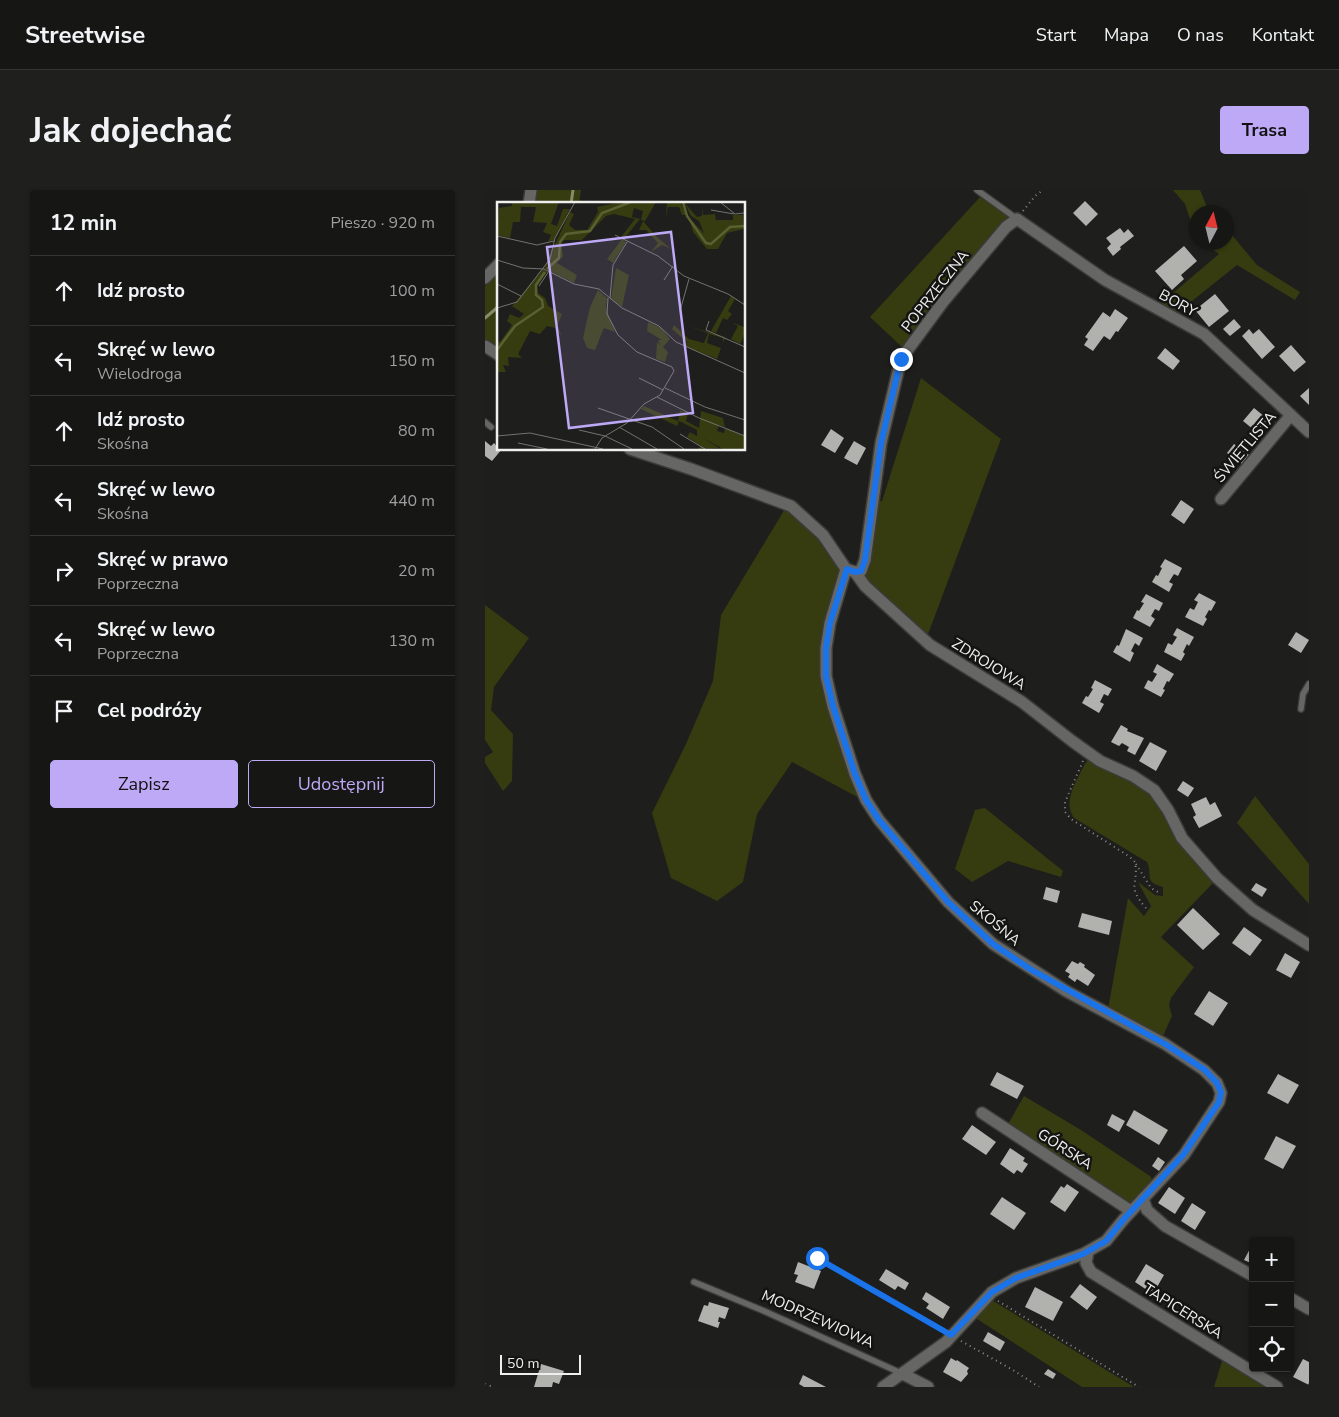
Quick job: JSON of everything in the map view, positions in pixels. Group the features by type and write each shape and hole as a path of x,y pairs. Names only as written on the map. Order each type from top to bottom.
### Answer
{"street":[{"name":"BORY","path":"1017,219 1105,280 1204,334 1309,432"},
{"name":"POPRZECZNA","path":"851,570 861,571 865,560 881,443 901,359 943,302 1006,227 1017,219"},
{"path":"485,278 497,266"},
{"path":"485,346 497,354"},
{"name":"ŚWIETLISTA","path":"1221,499 1291,415"},
{"name":"ZDROJOWA","path":"633,450 791,506 823,535 865,586 930,645 1023,702 1100,761 1133,776 1154,790 1168,810 1182,838 1217,878 1253,910 1309,944"},
{"name":"SKOŚNA","path":"851,570 830,623 826,648 826,676 833,706 855,774 866,800 879,820 948,902 993,944 1067,991 1165,1044 1205,1070 1217,1083 1221,1092 1219,1102 1183,1155 1106,1241 1088,1252 1016,1278 988,1296 939,1347 883,1387"},
{"name":"GÓRSKA","path":"982,1113 1131,1211"},
{"path":"1143,1199 1147,1210 1165,1226 1249,1274"},
{"name":"TAPICERSKA","path":"1088,1252 1086,1263 1091,1272 1277,1387"},
{"path":"1294,1300 1309,1309"},
{"name":"MODRZEWIOWA","path":"903,1374 928,1387"}],"lane":[{"path":"977,190 1017,219"},
{"path":"485,422 491,427"},
{"path":"1301,709 1303,694 1309,684"},
{"name":"MODRZEWIOWA","path":"694,1282 773,1315 903,1374"}],"path":[{"path":"1017,219 1035,196 1043,190"},
{"path":"1087,752 1065,802 1065,812 1071,819 1130,857 1151,888 1158,892"},
{"path":"1135,862 1134,890 1136,896 1146,908"},
{"path":"817,1258 1013,1370 1039,1387"},
{"path":"988,1296 1139,1387"},
{"path":"485,1384 493,1387"}],"green space":[{"path":"536,190 581,190 579,202 534,202"},
{"path":"1173,190 1200,190 1206,205 1189,205 1189,216 1185,204"},
{"path":"981,196 1007,216 1007,222 922,317 903,348 870,317"},
{"path":"1234,237 1257,265 1300,292 1295,300 1237,265 1177,313 1160,304 1219,254 1214,250 1234,250"},
{"path":"497,274 497,349 485,341 485,286"},
{"path":"921,378 1001,439 927,637 877,594 865,577 875,502 882,501"},
{"path":"786,507 820,536 841,572 822,659 863,800 792,762 757,814 743,882 717,901 671,878 652,813 686,744 713,681 721,615"},
{"path":"485,605 529,638 494,687 491,710 513,734 512,781 503,791 485,763 485,757 493,752 485,740"},
{"path":"1088,760 1092,760 1151,791 1178,838 1213,883 1161,937 1194,967 1171,998 1169,1005 1172,1016 1163,1036 1155,1035 1108,1009 1128,898 1144,916 1151,906 1138,882 1155,895 1163,896 1163,887 1153,883 1151,880 1147,862 1074,818 1071,811 1070,798"},
{"path":"1255,796 1309,864 1309,904 1237,823"},
{"path":"985,808 1063,871 1061,877 1008,861 972,882 955,869 975,810"},
{"path":"1024,1096 1081,1130 1147,1174 1151,1177 1153,1184 1133,1203 1124,1201 1007,1126"},
{"path":"990,1299 1134,1387 1082,1387 974,1317"},
{"path":"1223,1358 1273,1387 1214,1387"}],"building":[{"path":"1085,201 1098,214 1086,226 1073,213"},
{"path":"1120,228 1124,233 1128,229 1134,236 1120,247 1121,249 1113,256 1107,248 1111,244 1106,238"},
{"path":"1184,246 1197,261 1181,275 1184,279 1172,290 1155,271"},
{"path":"1215,294 1229,311 1209,327 1195,310"},
{"path":"1115,309 1128,318 1118,332 1116,331 1110,340 1104,336 1093,351 1084,345 1088,339 1085,337 1103,312 1110,317"},
{"path":"1234,319 1241,327 1230,336 1223,329"},
{"path":"1249,329 1253,334 1259,329 1275,347 1262,359 1242,336"},
{"path":"1291,345 1306,362 1294,372 1279,356"},
{"path":"1165,348 1180,361 1173,370 1157,358"},
{"path":"1309,388 1309,405 1300,396"},
{"path":"1254,408 1270,421 1259,434 1243,421"},
{"path":"831,429 844,438 835,453 821,445"},
{"path":"485,441 491,446 494,443 497,450 501,450 492,461 485,456"},
{"path":"854,441 866,448 857,465 844,458"},
{"path":"1234,444 1249,455 1242,464 1227,453"},
{"path":"1181,500 1194,509 1184,524 1171,515"},
{"path":"1165,559 1182,568 1178,576 1174,574 1169,582 1173,584 1169,592 1152,582 1156,575 1158,576 1162,568 1160,567"},
{"path":"1199,593 1216,602 1205,617 1207,619 1203,626 1185,617 1190,608 1194,610 1198,602 1194,600"},
{"path":"1146,594 1163,603 1159,611 1155,609 1151,616 1155,619 1150,627 1133,618 1137,610 1139,611 1144,603 1141,602"},
{"path":"1177,628 1194,637 1189,646 1187,644 1181,661 1164,652 1168,643 1172,645 1177,637 1173,635"},
{"path":"1126,629 1143,638 1139,646 1135,643 1131,651 1134,653 1130,662 1113,652 1117,645 1119,646"},
{"path":"1296,632 1309,640 1301,653 1288,645"},
{"path":"1157,664 1174,674 1169,682 1167,681 1161,697 1144,688 1148,680 1152,682 1157,674 1153,672"},
{"path":"1095,680 1112,689 1108,696 1104,694 1100,702 1104,704 1099,713 1082,703 1093,689 1091,688"},
{"path":"1121,725 1128,729 1127,731 1144,738 1135,755 1127,751 1129,747 1122,743 1119,746 1111,742"},
{"path":"1150,742 1167,751 1156,771 1139,761"},
{"path":"1183,781 1194,788 1188,797 1177,790"},
{"path":"1206,797 1210,805 1215,802 1222,816 1199,828 1193,817 1196,815 1191,804"},
{"path":"1256,883 1267,889 1262,897 1251,890"},
{"path":"1046,887 1060,891 1057,903 1043,899"},
{"path":"1193,908 1220,934 1203,950 1177,925"},
{"path":"1082,913 1112,921 1109,935 1078,927"},
{"path":"1244,927 1262,940 1250,956 1232,943"},
{"path":"1285,953 1300,962 1291,978 1276,970"},
{"path":"1072,961 1085,965 1084,967 1095,975 1088,986 1077,979 1075,982 1068,977 1070,974 1065,971"},
{"path":"1209,991 1228,1003 1213,1026 1194,1014"},
{"path":"997,1072 1024,1086 1017,1099 990,1085"},
{"path":"1278,1074 1299,1085 1288,1104 1267,1093"},
{"path":"1134,1110 1168,1130 1159,1145 1126,1125"},
{"path":"1112,1114 1125,1121 1119,1132 1107,1125"},
{"path":"972,1125 996,1142 986,1155 962,1139"},
{"path":"1276,1136 1296,1146 1283,1169 1264,1159"},
{"path":"1010,1148 1025,1158 1023,1161 1028,1164 1022,1173 1017,1170 1014,1174 1000,1164"},
{"path":"1158,1157 1165,1162 1159,1171 1152,1166"},
{"path":"1067,1184 1079,1192 1065,1212 1050,1202 1061,1186 1064,1188"},
{"path":"1169,1187 1185,1198 1175,1214 1158,1203"},
{"path":"1002,1197 1026,1213 1014,1230 990,1214"},
{"path":"1192,1203 1206,1212 1195,1230 1181,1221"},
{"path":"1249,1251 1249,1262 1244,1260"},
{"path":"798,1262 821,1271 814,1289 795,1282 798,1275 794,1274"},
{"path":"1146,1264 1164,1275 1153,1294 1135,1282"},
{"path":"886,1269 909,1283 905,1290 898,1286 895,1290 879,1280"},
{"path":"1080,1284 1097,1297 1087,1310 1070,1297"},
{"path":"1035,1287 1063,1302 1053,1321 1025,1307"},
{"path":"926,1292 950,1307 943,1319 926,1308 929,1304 922,1299"},
{"path":"709,1302 729,1308 725,1319 719,1317 718,1328 698,1321 704,1305 708,1306"},
{"path":"988,1332 1005,1342 1000,1351 983,1341"},
{"path":"951,1358 969,1368 968,1374 961,1382 943,1372"},
{"path":"1303,1359 1309,1362 1309,1385 1293,1377"},
{"path":"541,1364 564,1371 559,1384 553,1382 552,1387 534,1387"},
{"path":"1048,1369 1056,1374 1053,1379 1044,1374"},
{"path":"803,1375 826,1387 804,1387 799,1384"}],"waterway":[{"path":"571,202 573,190"},
{"path":"485,318 497,308"}],"route":[{"path":"817,1258 951,1335 992,1292 1016,1278 1083,1254 1106,1241 1183,1155 1219,1102 1221,1092 1217,1083 1205,1070 1165,1044 1067,991 993,944 948,902 930,878 879,820 866,800 855,774 833,706 826,676 826,648 837,596 847,569 855,572 861,571 865,560 881,443 901,359"}]}
